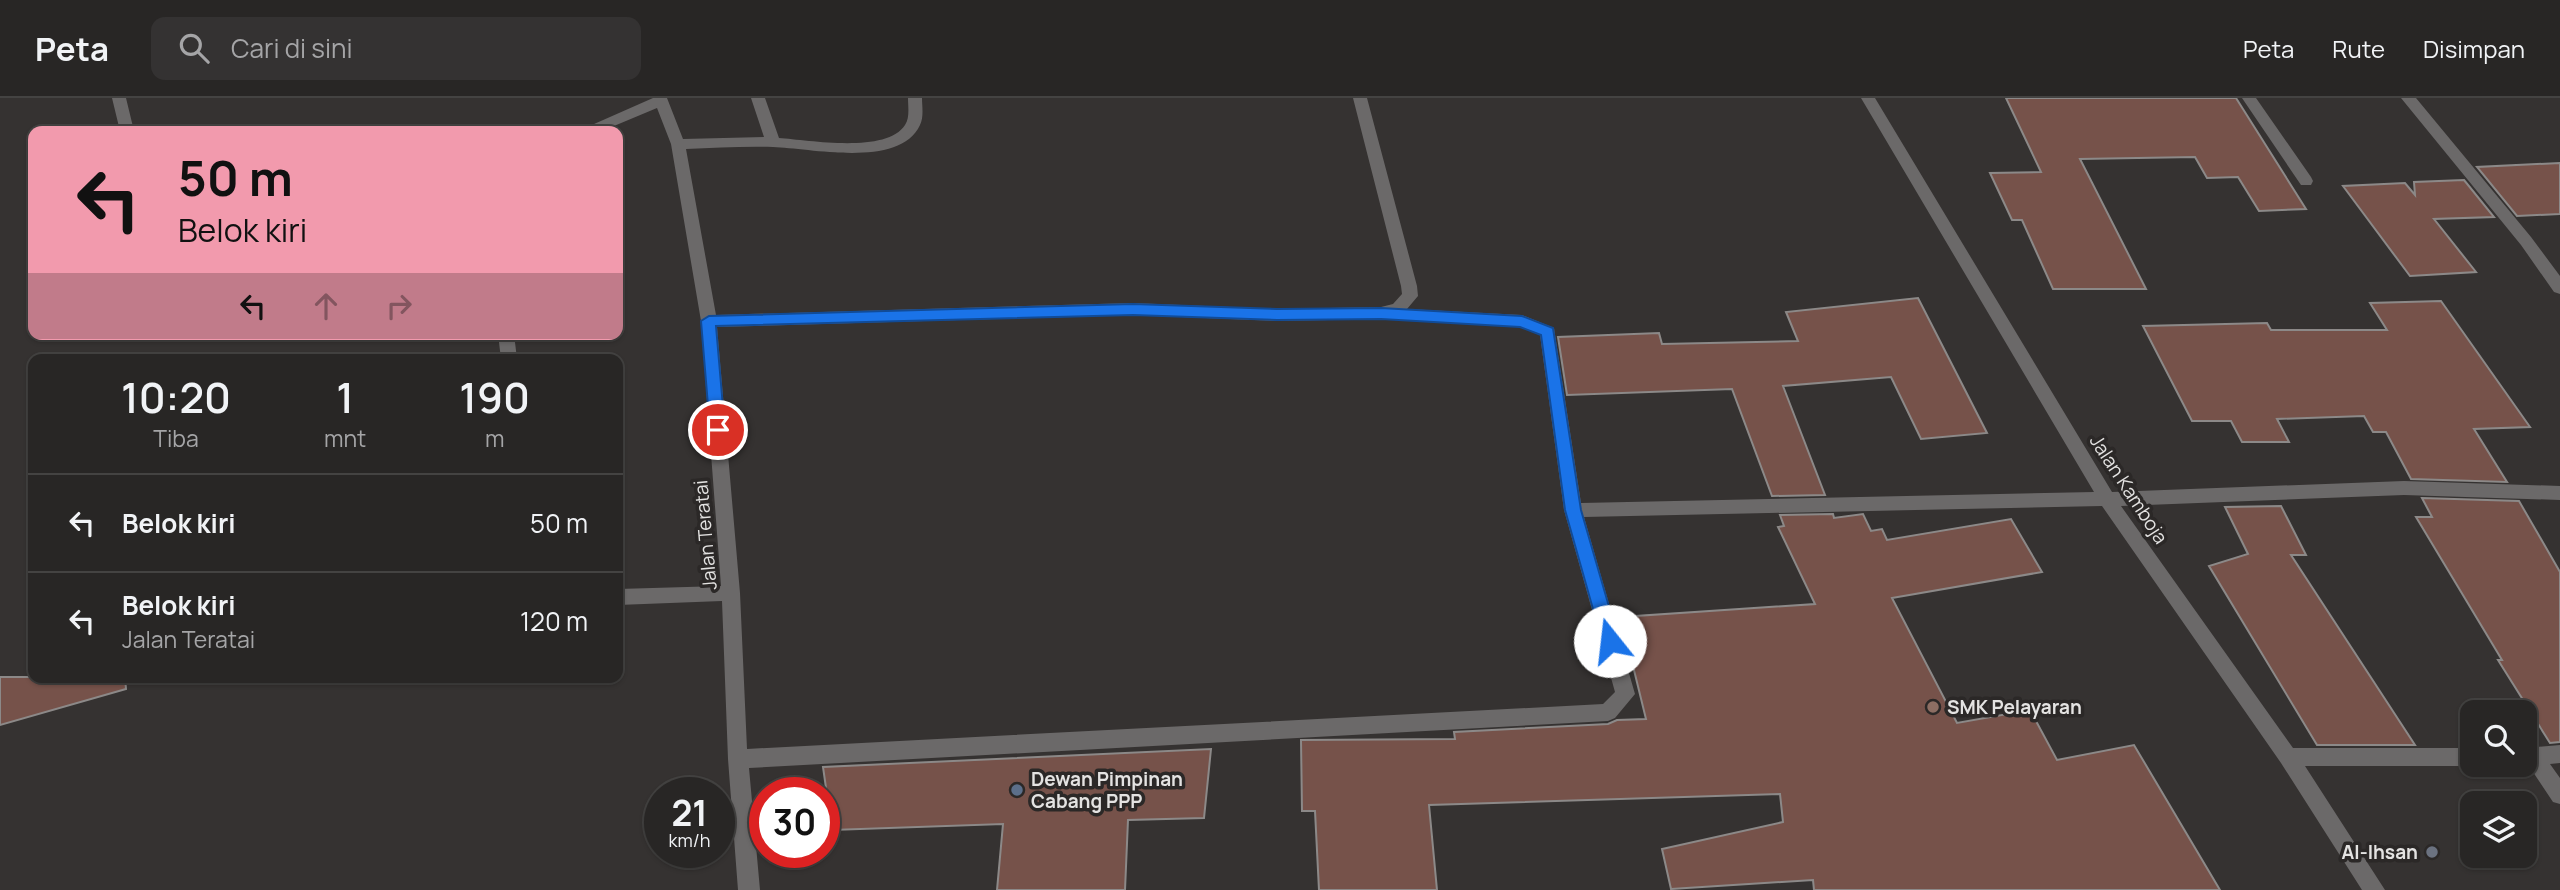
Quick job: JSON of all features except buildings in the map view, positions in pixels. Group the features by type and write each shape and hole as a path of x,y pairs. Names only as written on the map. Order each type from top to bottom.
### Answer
{"street":[{"path":"119,98 126,126"},
{"path":"758,98 773,142"},
{"path":"678,144 773,142 869,148 889,144 903,136 914,125 915,98"},
{"path":"1360,98 1410,296 1398,309 1381,313"},
{"name":"Jalan Kamboja","path":"1868,98 2107,499 2288,757 2374,890"},
{"path":"2249,98 2306,181"},
{"path":"2407,98 2526,241 2560,288"},
{"path":"601,126 661,100"},
{"name":"Jalan Teratai","path":"661,100 678,144 709,321 731,593 738,759 749,890"},
{"path":"709,321 1133,309 1277,315 1381,313 1522,321 1548,332 1573,510 1625,694 1608,712 738,759"},
{"path":"1573,510 2107,499 2404,488 2560,493"},
{"path":"623,597 731,593"},
{"path":"2537,756 2560,754"},
{"path":"2288,757 2460,757"},
{"path":"2537,766 2560,795"}],"place":[{"name":"SMK Pelayaran","path":"1933,707"},
{"name":"Dewan Pimpinan Cabang PPP","path":"1017,790"},
{"name":"Al-Ihsan","path":"2432,852"}],"route":[{"path":"718,430 709,321 1133,309 1277,315 1381,313 1522,321 1548,332 1573,510 1610,641"}]}
